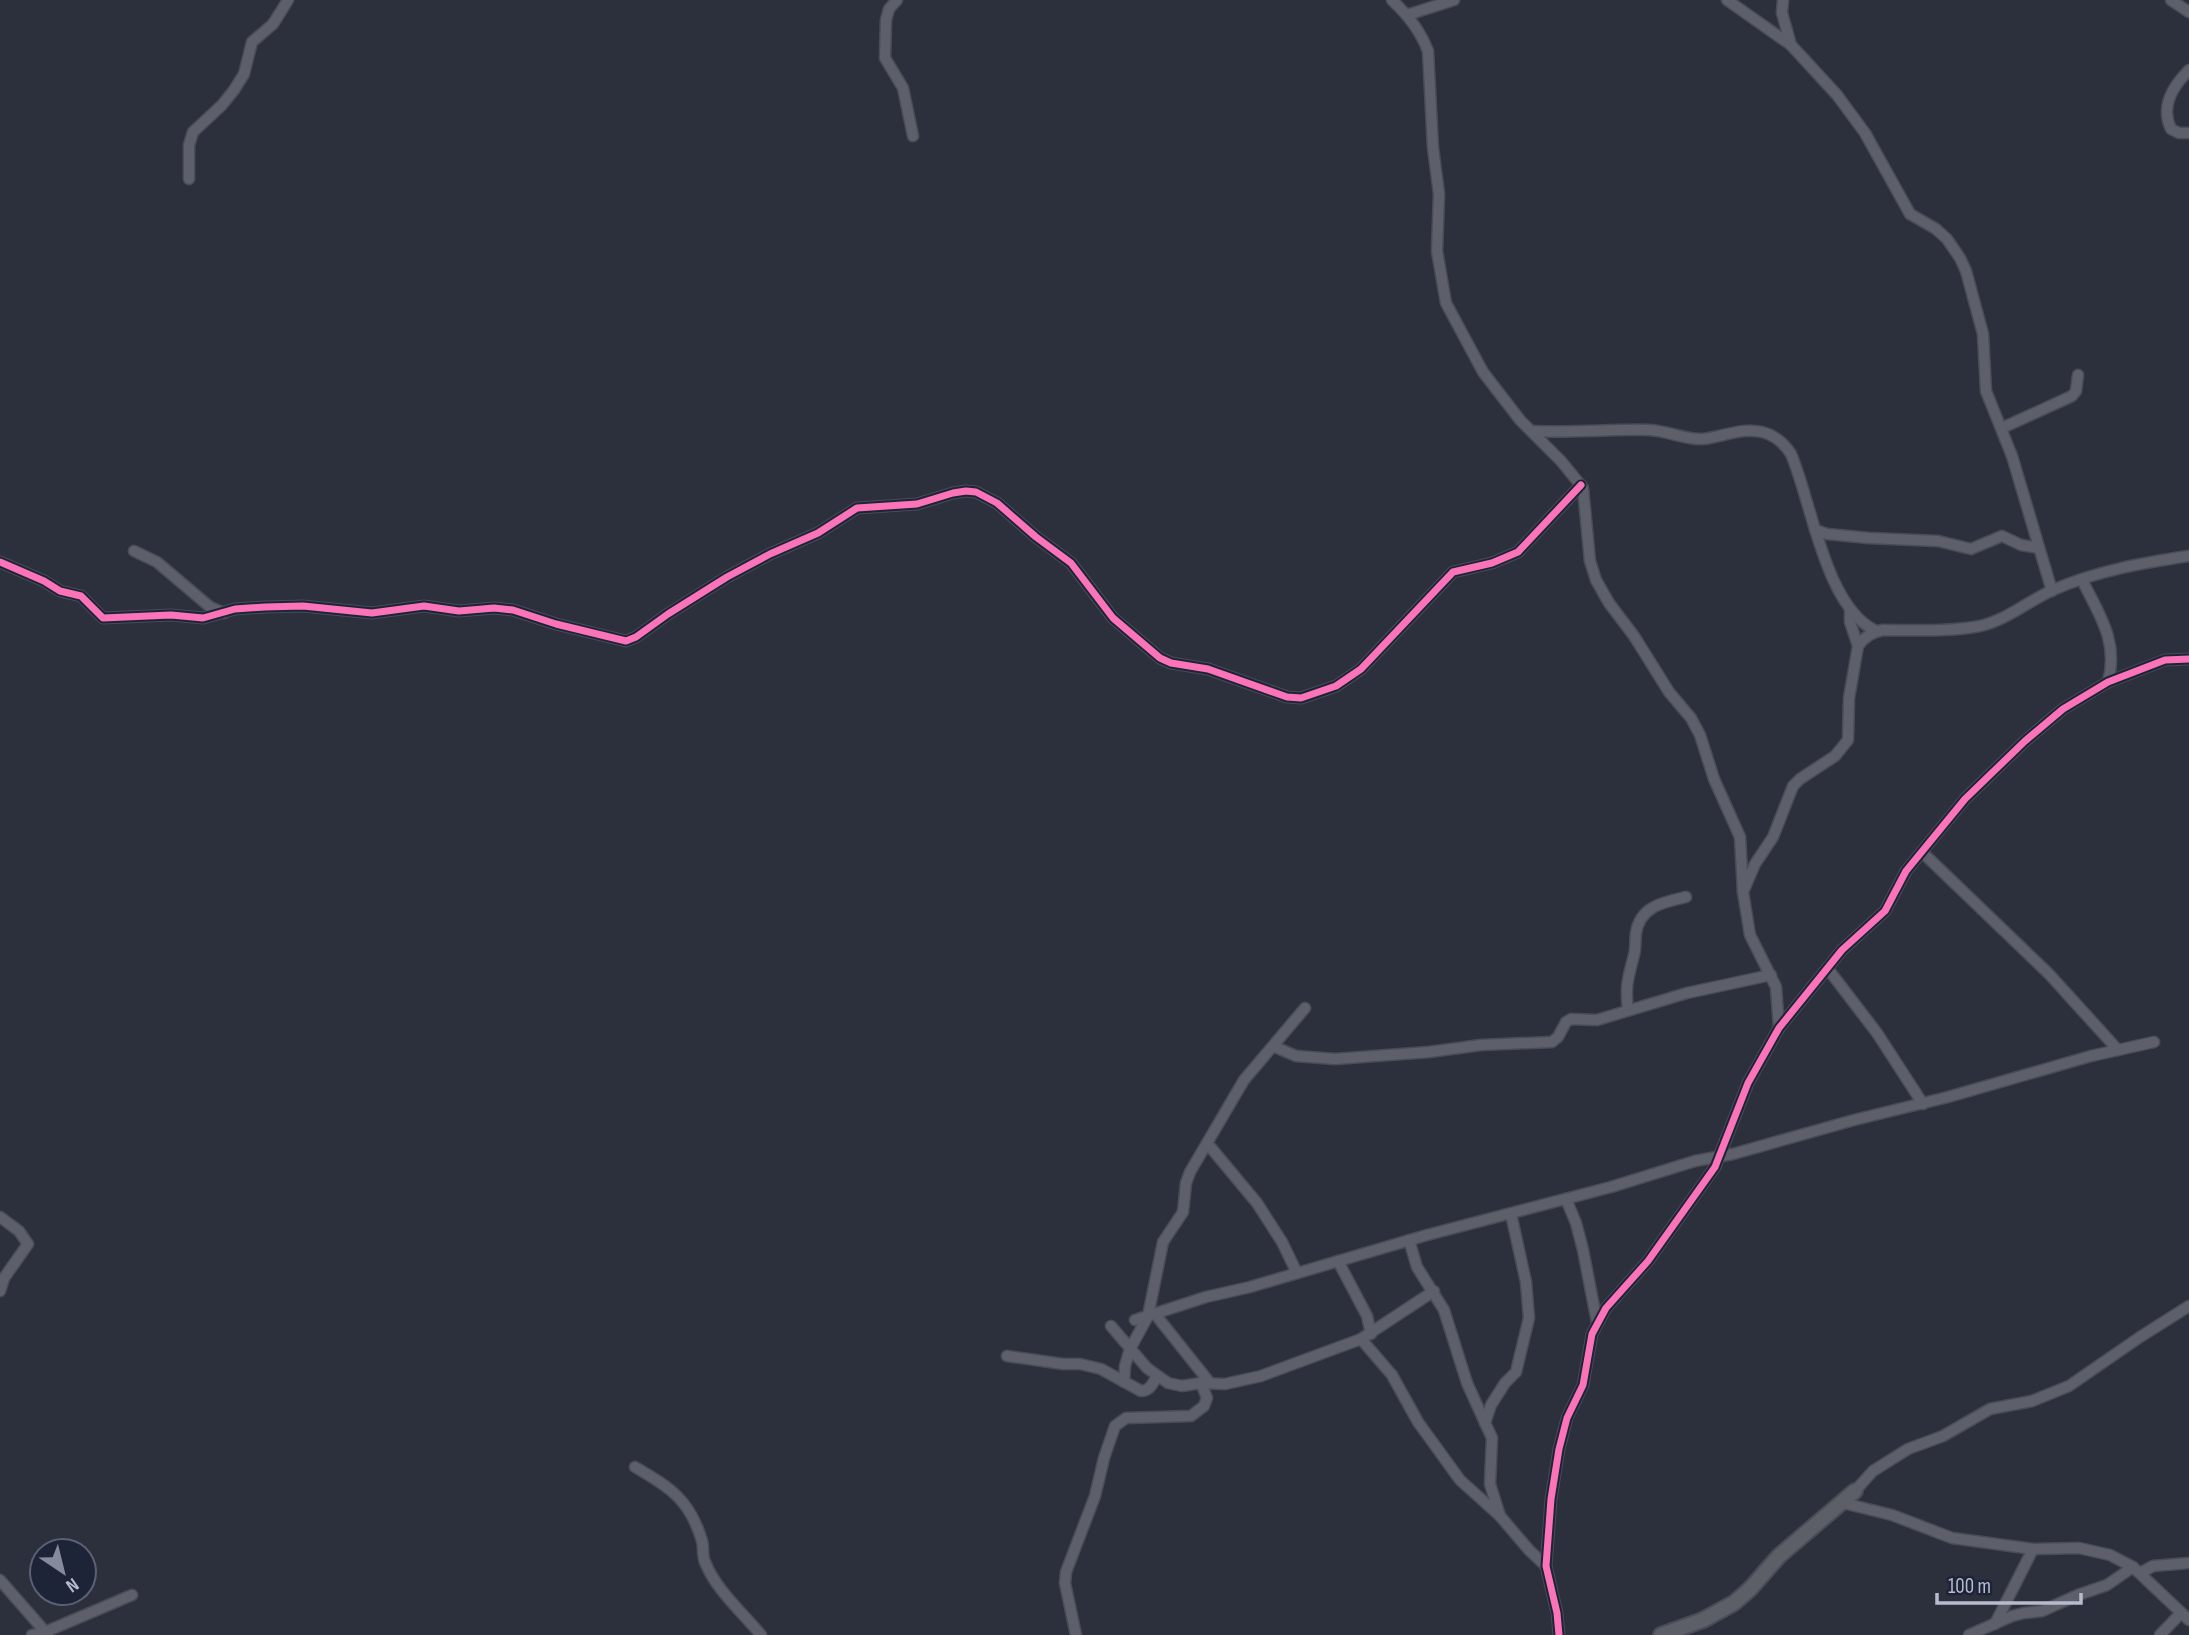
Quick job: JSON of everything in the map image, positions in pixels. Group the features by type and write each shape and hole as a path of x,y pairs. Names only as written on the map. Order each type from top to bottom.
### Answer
{"street":[{"path":"189,179 189,145 193,132 234,90 244,74 252,43 273,24 288,0"},
{"path":"897,0 888,9 885,58 903,88 913,136"},
{"path":"1392,0 1407,15 1428,51 1433,148 1439,194 1437,251 1446,303 1483,372 1516,414 1581,485 1590,561 1596,580 1700,735 1714,779 1740,840 1743,892 1750,935 1776,987 1779,1028"},
{"path":"1407,15 1454,0"},
{"path":"1727,0 1791,45 1853,116 1910,214 1936,229 1960,258 1983,334 1986,391 2002,428 2052,591"},
{"path":"1783,0 1782,13 1791,45"},
{"path":"2171,0 2189,12"},
{"path":"2189,70 2170,93 2168,118 2171,129 2179,133 2189,133"},
{"path":"2002,428 2072,396 2076,391 2078,375"},
{"path":"1532,431 1564,433 1655,430 1701,439 1742,431 1764,433 1781,442 1791,454 1824,557 1850,610 1859,622 1876,631 1940,630 1979,626 2001,618 2052,591 2082,580 2132,565 2189,556"},
{"path":"0,562 60,591 80,596 103,618 171,615 200,618 235,609 303,606 372,613 424,606 459,611 498,608 626,641 727,577 810,537 857,508 917,504 953,493 976,492 997,503 1071,564 1113,618 1160,658 1171,663 1225,674 1287,697 1301,698 1336,686 1355,674 1453,572 1492,563 1518,552 1581,485"},
{"path":"1815,530 1869,538 1938,541 1971,549 2002,536 2021,545 2039,548"},
{"path":"134,551 157,562 210,607 224,613"},
{"path":"2082,580 2110,640 2112,661 2108,682"},
{"path":"1850,610 1853,635 1858,646"},
{"path":"1743,892 1755,864 1773,837 1793,786 1835,756 1848,740 1849,698 1858,646 1864,638 1876,631"},
{"path":"1559,1635 1557,1613 1546,1566 1551,1499 1559,1449 1567,1418 1583,1385 1592,1334 1615,1297 1648,1261 1715,1167 1748,1083 1779,1028 1842,950 1885,911 1906,870 1979,785 2025,741 2063,709 2108,682 2165,660 2189,659"},
{"path":"1922,852 2049,974 2118,1050"},
{"path":"1628,1010 1627,976 1641,918 1655,905 1686,897"},
{"path":"1828,970 1877,1033 1923,1104"},
{"path":"1275,1047 1296,1056 1335,1059 1481,1045 1537,1044 1555,1040 1566,1022 1572,1019 1597,1020 1687,993 1771,975"},
{"path":"1124,1382 1130,1349 1152,1315 1163,1242 1183,1212 1187,1177 1244,1080 1275,1047 1305,1008"},
{"path":"1135,1320 1206,1297 1611,1187 1695,1161 2154,1042"},
{"path":"1207,1143 1257,1203 1282,1242 1297,1273"},
{"path":"1566,1199 1583,1250 1597,1322"},
{"path":"1485,1423 1504,1383 1516,1372 1529,1318 1526,1282 1511,1214"},
{"path":"0,1217 19,1231 28,1244 4,1278 0,1291"},
{"path":"1409,1240 1417,1267 1444,1310 1467,1383 1492,1438 1490,1484 1500,1516"},
{"path":"1338,1261 1368,1320 1366,1336 1418,1422 1460,1480 1500,1516 1546,1566"},
{"path":"1111,1326 1157,1376 1175,1385 1237,1382 1305,1361 1366,1336 1434,1291"},
{"path":"1661,1635 1703,1620 1734,1603 1779,1556 1843,1503 1874,1471 1908,1449 1943,1437 1990,1409 2032,1401 2069,1386 2189,1306"},
{"path":"1076,1635 1065,1583 1066,1573 1095,1496 1115,1426 1126,1418 1191,1416 1204,1406 1208,1398 1205,1383 1152,1315"},
{"path":"1007,1356 1101,1369 1141,1391 1145,1391 1157,1376"},
{"path":"635,1467 667,1488 690,1509 703,1543 705,1564 723,1592 761,1635"},
{"path":"1843,1503 1892,1516 1944,1537 2033,1549 2079,1548 2110,1555 2136,1570 2185,1616 2160,1635"},
{"path":"1995,1625 2033,1549"},
{"path":"1969,1635 2024,1613 2042,1611 2078,1594 2107,1585 2136,1570 2189,1563"},
{"path":"0,1580 47,1633"},
{"path":"32,1635 47,1633 132,1595"}],"cycle path":[{"path":"0,562 60,591 81,596 103,618 171,615 203,618 235,609 303,606 372,613 424,606 459,611 494,608 513,610 556,624 626,641 727,577 818,533 857,508 917,504 953,493 976,492 997,503 1071,563 1113,618 1160,658 1171,663 1208,669 1287,697 1301,698 1336,686 1361,669 1453,572 1492,563 1518,552 1581,485"},
{"path":"1559,1635 1557,1613 1546,1566 1551,1499 1559,1449 1567,1418 1583,1385 1592,1334 1606,1308 1648,1261 1715,1167 1748,1083 1779,1028 1842,950 1885,911 1906,871 1965,799 2025,741 2063,709 2108,682 2165,660 2189,659"}]}
